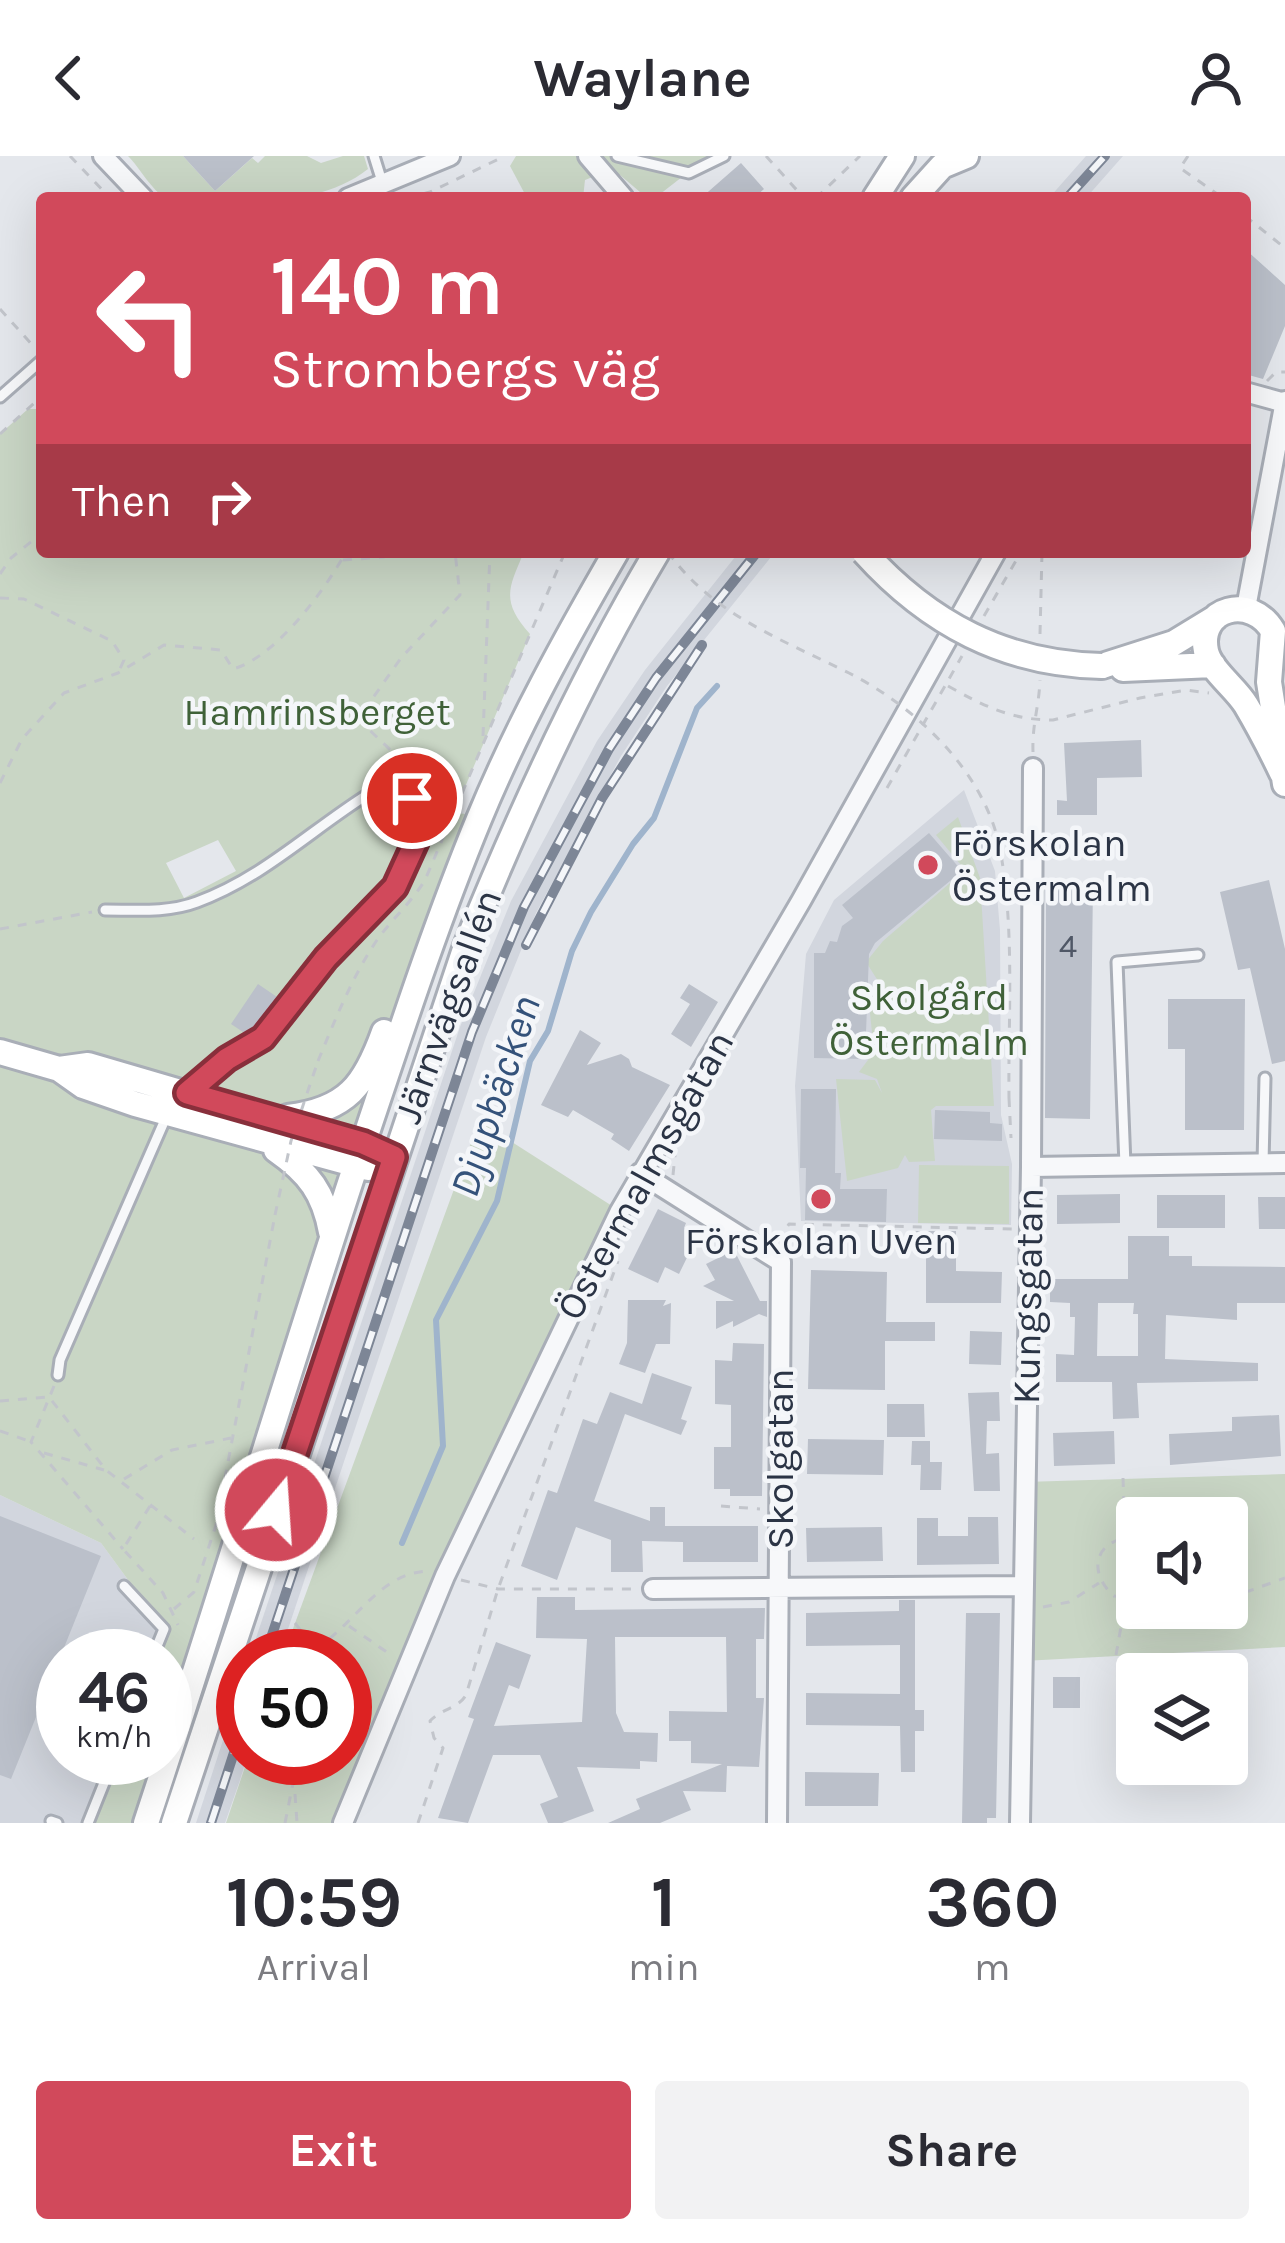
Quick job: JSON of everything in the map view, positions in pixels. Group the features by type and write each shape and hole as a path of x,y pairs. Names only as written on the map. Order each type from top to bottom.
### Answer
{"main road":[{"path":"879,192 902,156"},
{"path":"919,192 943,166 966,156"},
{"name":"Järnvägsallén","path":"146,1823 434,934 522,725 613,558"},
{"name":"Järnvägsallén","path":"174,1823 466,946 512,831 613,628 654,558"},
{"path":"870,558 914,601 976,640 1050,663 1127,669 1211,668 1251,677 1268,665 1275,650 1274,632 1260,614 1246,608 1228,610 1183,637 1102,666"},
{"path":"1217,616 1206,636 1211,668 1244,701 1284,778"},
{"path":"1268,665 1284,778"},
{"path":"267,1130 321,1113 362,1082 394,1002 434,934"},
{"path":"0,1052 59,1069 83,1086 168,1114 267,1130 360,1153 390,1167"},
{"path":"59,1069 88,1064 187,1093 267,1130 316,1185 326,1202 333,1238"}],"street":[{"path":"103,156 137,192"},
{"path":"364,192 449,156"},
{"path":"588,156 619,192"},
{"path":"1246,608 1285,402 1251,394"},
{"name":"Östermalmsgatan","path":"344,1823 445,1576 640,1173 802,901 992,558"},
{"name":"Kungsgatan","path":"1020,1823 1033,768"},
{"path":"1031,1167 1285,1163"},
{"path":"640,1173 771,1252"},
{"name":"Skolgatan","path":"771,1252 781,1262 777,1823"},
{"path":"653,1589 1023,1586"}],"lane":[{"path":"374,156 382,185"},
{"path":"617,156 689,173 724,156"},
{"path":"0,397 36,364"},
{"path":"58,1375 60,1360 168,1114 227,1059 263,1038 318,968 395,887 416,841 419,822 412,798 387,788 370,793 280,858 194,903 104,910"},
{"path":"1125,1165 1117,962 1198,955"},
{"path":"1263,1163 1265,1078"},
{"path":"124,1586 164,1629"},
{"path":"88,1823 103,1785"}],"path":[{"path":"70,156 104,192"},
{"path":"430,192 506,156"},
{"path":"766,156 799,192"},
{"path":"822,192 860,156"},
{"path":"1188,156 1180,168 1212,192"},
{"path":"1251,221 1285,248"},
{"path":"0,309 36,351"},
{"path":"0,434 36,401"},
{"path":"0,574 36,537"},
{"path":"0,783 22,739 64,694 118,673 164,645 221,650 233,669 248,664 303,614 342,560 370,558"},
{"path":"412,798 405,764 358,719 401,658 460,595 456,558"},
{"path":"483,744 490,558"},
{"path":"0,1431 31,1442 174,1610 194,1592 229,1475 232,1438 291,1141 318,1061 352,983 376,942 425,880 562,558"},
{"path":"672,558 688,579 727,610 850,674 907,710 963,771 978,795 1000,847 1006,905 1012,1143"},
{"path":"0,598 24,599 112,641 124,660 118,673"},
{"path":"946,684 999,714 1032,720 1053,720 1186,690 1244,701"},
{"path":"0,929 104,910"},
{"path":"771,1252 789,1224 1017,1229"},
{"path":"31,1442 58,1375"},
{"path":"0,1401 49,1397"},
{"path":"49,1397 106,1470 194,1539"},
{"path":"120,1481 172,1450 232,1438"},
{"path":"40,1453 106,1470"},
{"path":"1123,1478 1124,1497"},
{"path":"123,1549 150,1506"},
{"path":"721,1506 779,1510"},
{"path":"1116,1541 1099,1556 1096,1567 1101,1582 1116,1595"},
{"path":"343,1629 401,1576 428,1571 498,1588 653,1589"},
{"path":"1248,1591 1285,1578"},
{"path":"1023,1610 1069,1602 1101,1582"},
{"path":"295,1623 299,1629"},
{"path":"348,1625 407,1666"},
{"path":"285,1823 294,1786"},
{"path":"294,1786 297,1823"}],"shaded area":[{"path":"1086,156 1123,156 1091,192 1054,192"},
{"path":"734,558 770,558 667,686 621,756 536,913 486,1037 288,1629 259,1629 460,1027 511,901 597,741 645,670"},
{"path":"964,790 995,871 1001,1115 1012,1164 1011,1225 801,1221 795,1086 806,954 834,900"},
{"path":"0,1495 101,1543 164,1629 36,1629 36,1785 104,1785 89,1823 0,1823"},
{"path":"216,1762 216,1785 238,1785 225,1823 196,1823"}],"green space":[{"path":"128,156 183,156 215,191 252,158 258,163 265,156 307,156 321,163 364,156 368,169 322,192 158,192"},
{"path":"516,156 709,156 663,192 640,192 620,175 585,180 584,192 524,192 510,166"},
{"name":"Hamrinsberget","path":"28,409 36,409 36,558 522,558 511,603 530,634 454,813 480,815 192,1684 192,1629 164,1629 101,1543 0,1495 0,434","holes":["218,840 236,871 184,898 166,863"]},
{"name":"Skolgård Östermalm","path":"958,817 980,878 994,1106 936,1106 931,1110 935,1161 909,1162 905,1155 898,1168 847,1181 836,1079 875,1080 882,1093 877,1079 859,1072 874,1052 870,1013 880,984 866,962 883,941 965,870 936,835"},
{"path":"479,1121 620,1211 372,1758 372,1629 293,1629"},
{"path":"919,1165 1009,1166 1009,1224 918,1223"},
{"path":"1285,1474 1285,1647 1023,1661 1024,1482"},
{"path":"104,1785 159,1785 146,1823 89,1823"},
{"path":"239,1785 360,1785 343,1823 226,1823"}],"building":[{"path":"183,156 254,156 215,191"},
{"path":"741,163 764,189 761,192 708,192"},
{"path":"1251,254 1285,285 1285,326 1263,379 1251,376"},
{"path":"1141,740 1142,777 1097,778 1097,815 1057,815 1057,800 1067,801 1064,743"},
{"path":"929,833 962,871 875,943 869,954 865,1059 814,1058 814,953 825,953 853,918 842,905"},
{"path":"1269,880 1285,949 1285,1061 1272,1064 1250,968 1238,970 1220,892"},
{"path":"1046,884 1093,884 1090,1119 1045,1118"},
{"path":"258,984 280,999 249,1036 231,1024"},
{"path":"689,984 718,1002 691,1047 671,1034 690,1004 680,998"},
{"path":"1168,999 1245,999 1244,1130 1185,1130 1185,1049 1168,1049"},
{"path":"580,1030 601,1043 587,1065 621,1054 632,1067 670,1085 629,1151 611,1139 614,1134 573,1110 568,1117 541,1105"},
{"name":"Förskolan Uven","path":"801,1089 836,1089 835,1173 841,1173 840,1189 887,1189 886,1222 805,1220"},
{"path":"935,1110 990,1112 990,1123 1002,1124 1002,1141 934,1139"},
{"path":"1120,1194 1120,1223 1057,1224 1057,1195"},
{"path":"1157,1195 1225,1195 1225,1228 1157,1228"},
{"path":"1258,1197 1285,1197 1285,1229 1259,1229"},
{"path":"658,1209 698,1235 679,1274 665,1267 658,1283 628,1269"},
{"path":"908,1231 956,1231 956,1271 1002,1272 1001,1303 926,1303 926,1248 908,1248"},
{"path":"1128,1236 1169,1236 1169,1256 1192,1256 1192,1266 1285,1267 1285,1303 1237,1303 1237,1320 1166,1315 1165,1359 1258,1363 1258,1381 1137,1383 1139,1418 1113,1419 1112,1382 1056,1382 1056,1354 1074,1355 1075,1317 1070,1317 1070,1303 1050,1302 1050,1279 1128,1279","holes":["1098,1303 1134,1303 1138,1356 1097,1356"]},
{"path":"734,1250 760,1301 767,1301 767,1317 759,1314 733,1327 733,1321 716,1329 716,1301 734,1301 703,1286 715,1280 706,1264"},
{"path":"811,1270 887,1272 886,1322 935,1322 935,1341 885,1341 885,1390 808,1389"},
{"path":"628,1300 671,1303 670,1344 656,1344 645,1373 619,1364 627,1343"},
{"path":"970,1331 1002,1332 1001,1365 969,1364"},
{"path":"733,1343 764,1344 762,1496 730,1496 730,1489 714,1489 714,1447 731,1447 731,1405 715,1404 715,1360 732,1361"},
{"path":"652,1373 692,1387 681,1435 625,1414 594,1501 650,1521 650,1507 665,1507 665,1526 758,1526 758,1562 683,1562 683,1542 642,1541 643,1572 611,1572 611,1540 576,1527 557,1580 521,1566 548,1490 557,1493 583,1419 597,1424 610,1392 642,1404"},
{"path":"999,1392 1000,1421 987,1421 986,1454 999,1453 1000,1491 974,1491 968,1393"},
{"path":"887,1404 924,1404 925,1437 887,1437"},
{"path":"1279,1415 1281,1456 1170,1465 1169,1434 1232,1431 1232,1417"},
{"path":"1114,1431 1115,1464 1054,1466 1053,1433"},
{"path":"808,1439 884,1440 883,1475 807,1474"},
{"path":"912,1441 930,1441 930,1462 942,1462 941,1490 920,1490 921,1465 911,1465"},
{"path":"0,1516 101,1556 72,1629 36,1629 36,1717 11,1779 0,1775"},
{"path":"968,1517 998,1517 999,1564 917,1565 917,1518 938,1518 938,1536 968,1536"},
{"path":"882,1527 883,1561 807,1562 806,1528"},
{"path":"537,1597 575,1597 575,1610 765,1608 764,1639 756,1639 756,1698 764,1698 759,1767 727,1766 726,1792 683,1791 691,1810 660,1823 608,1823 640,1809 636,1799 722,1764 691,1763 691,1741 669,1741 669,1711 727,1712 726,1637 615,1637 616,1713 624,1732 658,1733 657,1762 640,1761 640,1769 577,1767 594,1811 548,1823 540,1804 558,1797 540,1755 493,1755 468,1823 438,1818 496,1642 531,1655 519,1689 509,1685 494,1726 582,1722 587,1639 536,1638"},
{"path":"899,1600 915,1600 915,1710 924,1710 924,1731 915,1731 915,1772 901,1772 900,1726 806,1725 806,1693 900,1694 900,1645 806,1646 806,1613 899,1611"},
{"path":"966,1613 1000,1613 996,1818 987,1818 987,1823 962,1823"},
{"path":"1053,1677 1080,1677 1080,1708 1053,1708"},
{"path":"805,1772 879,1773 878,1806 805,1806"}],"waterway":[{"name":"Djupbäcken","path":"402,1543 443,1446 436,1320 497,1201 530,1061 548,1031 572,951 591,912 654,818 697,708 717,686"}],"railway":[{"path":"1072,192 1105,156"},
{"path":"274,1629 472,1032 524,907 609,749 656,678 752,558"},
{"path":"526,945 602,798 702,645"},
{"path":"211,1823 223,1785"}],"place":[{"name":"Förskolan Östermalm","path":"928,865"},
{"name":"Förskolan Uven","path":"821,1199"}],"route":[{"path":"276,1510 394,1157 363,1143 187,1093 227,1059 263,1038 326,958 395,887 416,841 419,822 412,798"}]}
